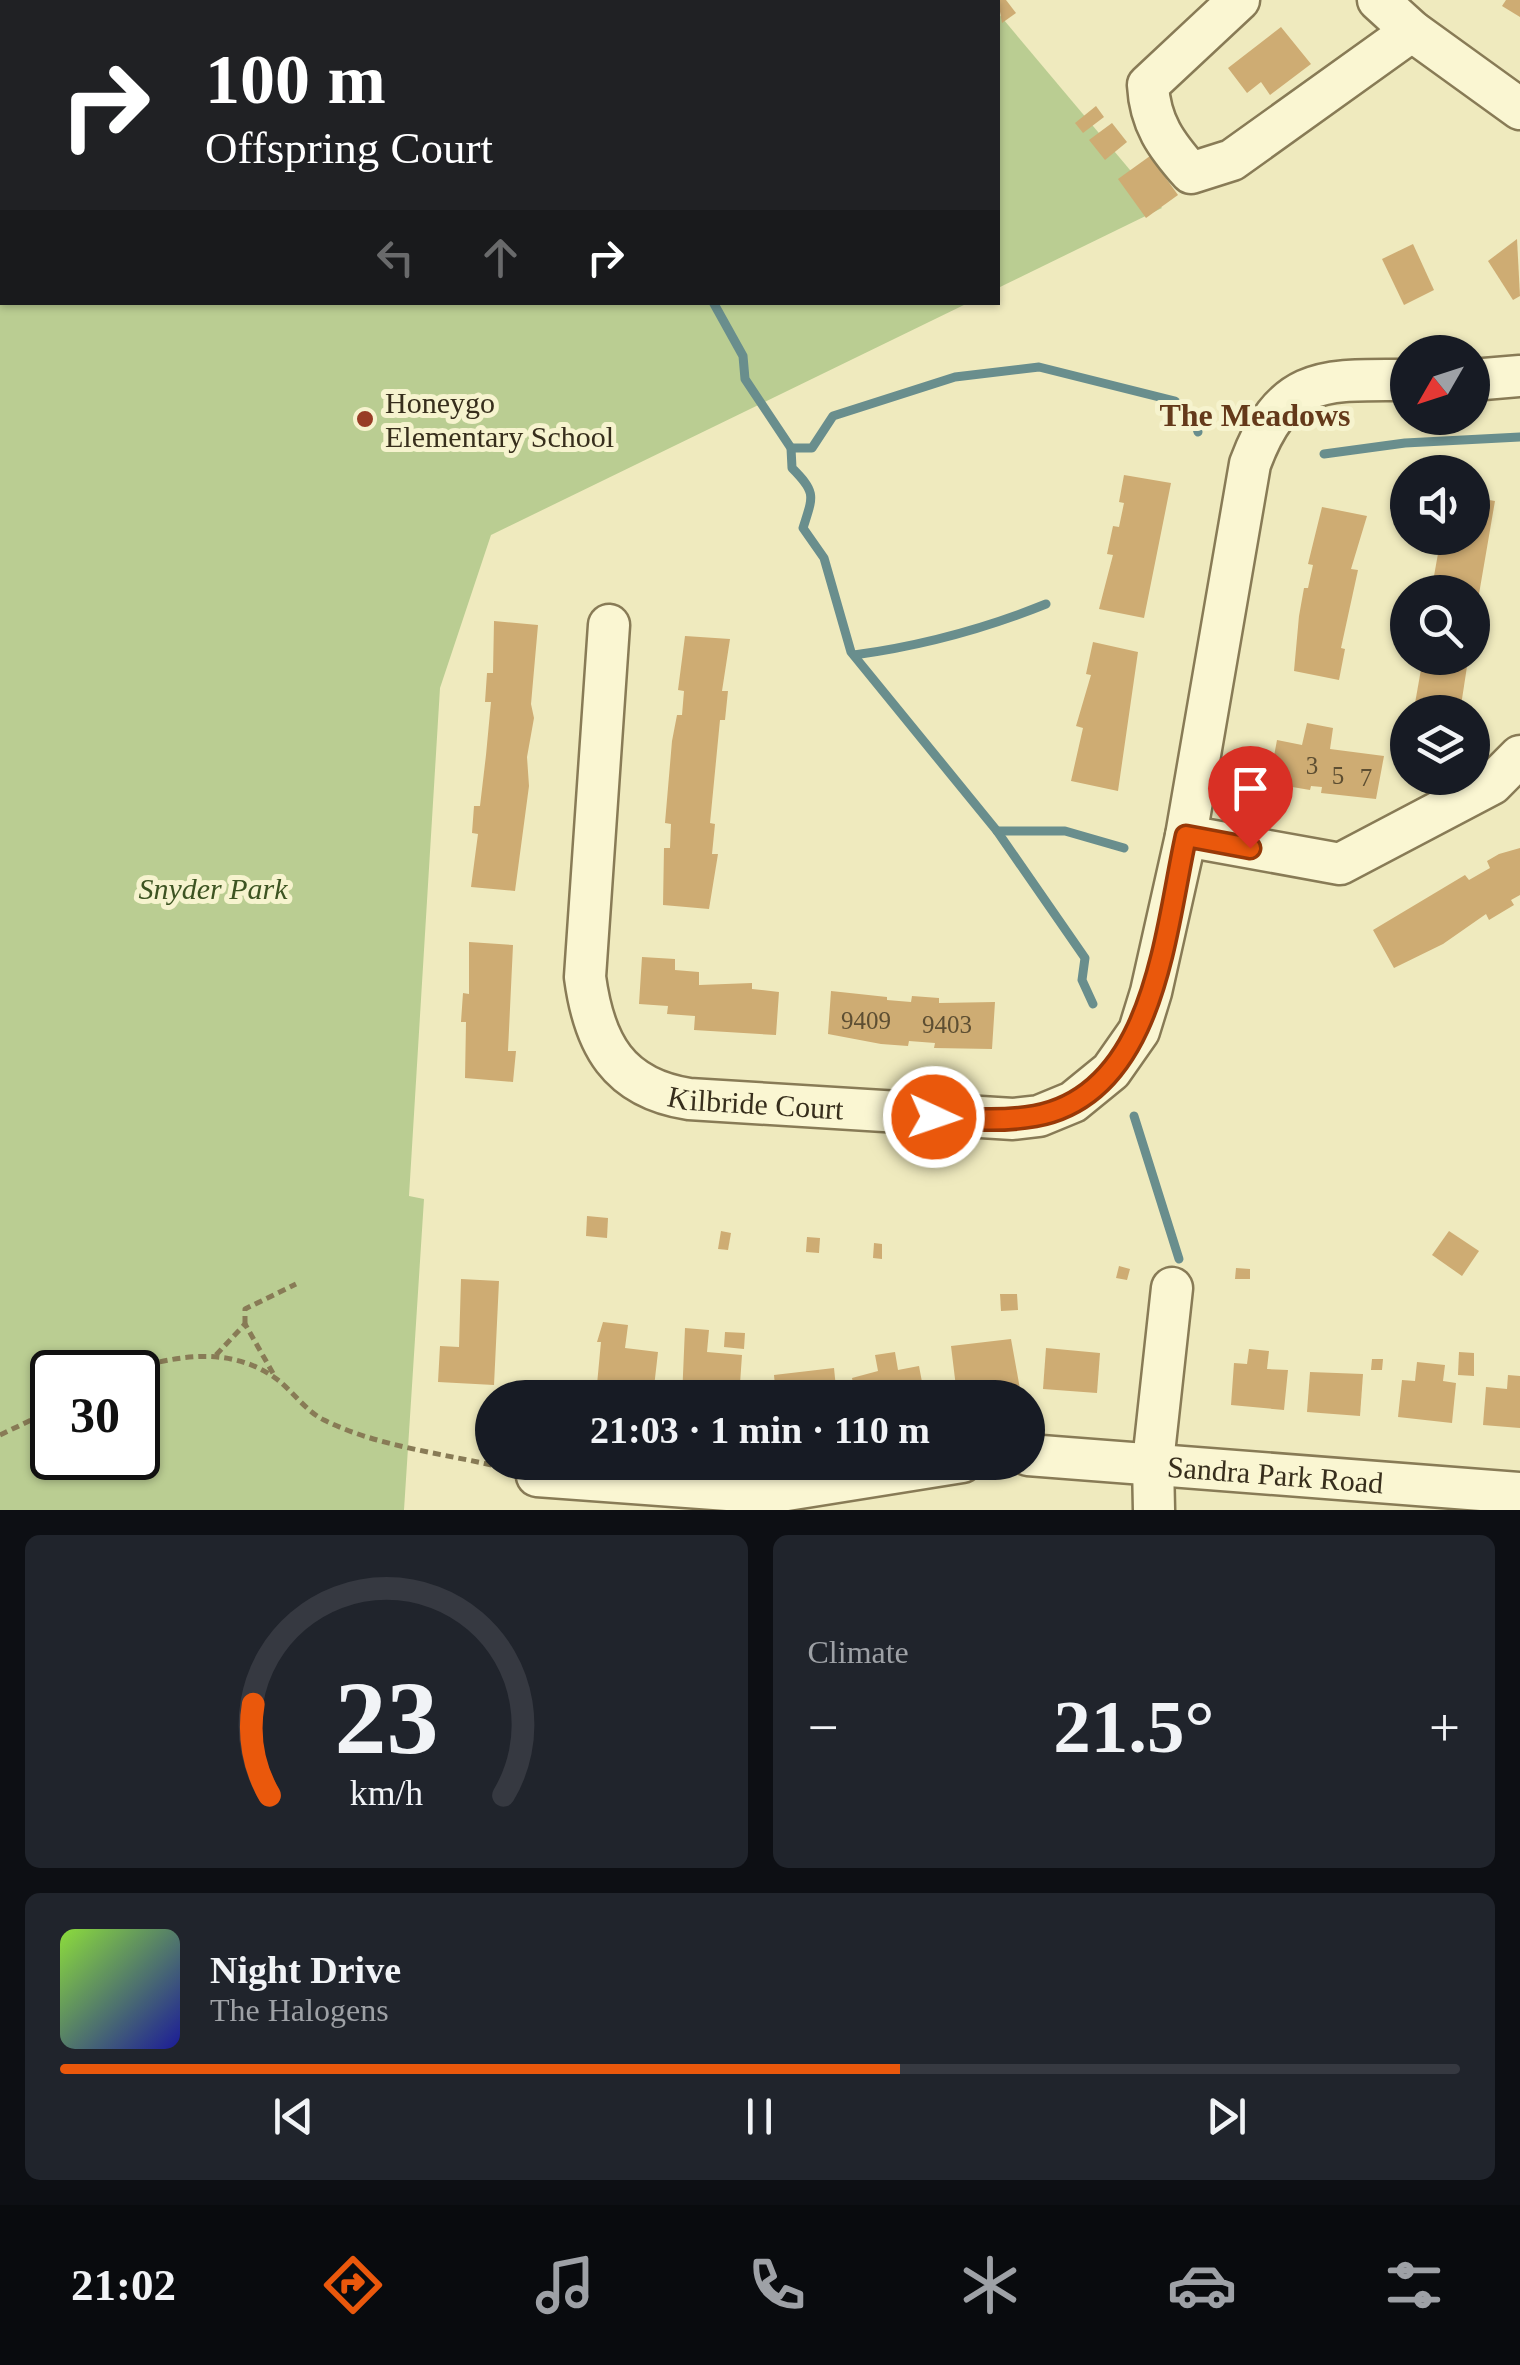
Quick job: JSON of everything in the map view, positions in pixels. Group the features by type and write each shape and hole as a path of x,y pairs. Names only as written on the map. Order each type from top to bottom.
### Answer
{"street":[{"path":"1239,0 1148,85 1149,112 1166,144 1191,173 1232,160 1412,31"},
{"path":"1378,0 1412,31 1520,109"},
{"path":"1490,378 1520,376"},
{"name":"Kilbride Court","path":"609,624 585,977 602,1042 628,1076 661,1095 970,1120 1039,1116 1073,1102 1110,1071 1139,1031 1186,836 1250,464 1260,438 1290,399 1336,379 1390,380"},
{"path":"1186,836 1340,864 1492,784 1520,756"},
{"path":"1154,1510 1154,1462 1172,1288"},
{"name":"Sandra Park Road","path":"1045,1456 1520,1493"},
{"path":"574,1480 768,1501 872,1480"}],"path":[{"path":"296,1284 244,1309 245,1324 276,1378 322,1420 475,1460"},
{"path":"216,1355 245,1324"},
{"path":"160,1360 216,1355 276,1378"},
{"path":"0,1435 30,1421"}],"green space":[{"path":"1000,15 1162,208 1000,287"},
{"name":"Snyder Park","path":"0,305 964,305 491,535 440,688 409,1196 424,1199 404,1510 0,1510"}],"building":[{"path":"1000,0 1006,0 1016,13 1002,23"},
{"path":"1506,0 1520,0 1520,17 1502,6"},
{"path":"1281,27 1311,64 1270,95 1261,82 1247,93 1228,68"},
{"path":"1096,106 1104,117 1083,133 1075,123"},
{"path":"1112,123 1127,142 1105,160 1089,140"},
{"path":"1150,156 1178,195 1146,218 1118,179"},
{"path":"1517,239 1520,296 1513,300 1488,261"},
{"path":"1413,244 1434,290 1404,305 1382,259"},
{"path":"1124,475 1171,483 1144,618 1099,609 1113,555 1107,554 1113,526 1119,527 1124,503 1119,502"},
{"path":"1490,500 1495,501 1490,530"},
{"path":"1322,507 1367,516 1351,569 1358,570 1341,648 1345,649 1339,680 1294,671 1299,616 1313,565 1308,564"},
{"path":"1438,555 1486,555 1482,575 1434,575"},
{"path":"494,621 538,625 531,704 534,718 527,757 529,786 515,891 471,887 478,834 472,833 474,806 480,806 491,702 485,702 487,673 493,673"},
{"path":"685,636 730,639 722,691 728,691 725,720 720,720 710,823 715,824 712,854 718,854 709,909 663,905 664,848 670,848 671,824 665,823 672,741 677,715 682,715 684,691 678,690"},
{"path":"1093,642 1138,652 1118,791 1071,781 1083,728 1076,726 1091,675 1086,674"},
{"path":"1420,675 1466,675 1463,695 1416,695"},
{"path":"1307,723 1333,728 1330,749 1384,756 1376,799 1321,793 1322,787 1311,786 1310,790 1269,783 1277,740 1302,745"},
{"path":"1520,848 1520,895 1511,900 1514,905 1489,920 1486,914 1443,944 1394,968 1373,930 1465,875 1469,880 1490,868 1487,861 1499,854"},
{"path":"469,942 513,945 508,1051 516,1051 513,1082 465,1078 466,1022 461,1022 463,993 469,994"},
{"path":"642,957 675,959 675,970 699,972 699,985 752,983 752,989 779,992 776,1035 694,1030 695,1016 667,1014 668,1006 639,1004"},
{"path":"831,991 911,1002 912,996 939,998 939,1003 995,1002 992,1049 934,1048 935,1043 909,1041 908,1046 881,1044 828,1034"},
{"path":"587,1216 608,1218 607,1238 586,1236"},
{"path":"721,1231 731,1233 728,1250 718,1249"},
{"path":"1449,1231 1479,1251 1462,1276 1432,1255"},
{"path":"807,1237 820,1238 819,1253 806,1252"},
{"path":"874,1243 882,1244 882,1259 873,1258"},
{"path":"1119,1266 1130,1269 1127,1280 1116,1278"},
{"path":"1236,1268 1250,1269 1250,1279 1235,1279"},
{"path":"461,1279 499,1281 494,1380 475,1380 475,1384 438,1382 440,1346 459,1347"},
{"path":"1000,1294 1017,1294 1018,1310 1001,1311"},
{"path":"603,1322 628,1325 625,1348 658,1352 655,1380 597,1380 601,1342 597,1342"},
{"path":"685,1328 709,1330 707,1352 742,1355 740,1380 683,1380"},
{"path":"725,1332 745,1333 744,1349 724,1347"},
{"path":"1011,1339 1018,1380 955,1380 951,1346"},
{"path":"1046,1348 1100,1353 1097,1393 1045,1389"},
{"path":"1249,1349 1269,1351 1267,1369 1288,1370 1284,1410 1231,1405 1234,1363 1247,1364"},
{"path":"895,1352 898,1370 919,1366 922,1380 852,1380 878,1371 875,1355"},
{"path":"1459,1352 1474,1353 1474,1376 1458,1375"},
{"path":"1372,1359 1383,1359 1382,1370 1371,1370"},
{"path":"1417,1362 1445,1365 1443,1381 1456,1383 1452,1423 1398,1417 1402,1380 1415,1381"},
{"path":"834,1368 835,1380 774,1380 774,1375"},
{"path":"1310,1372 1363,1374 1360,1416 1307,1412"},
{"path":"1508,1375 1520,1376 1520,1428 1483,1425 1486,1387 1507,1389"}],"waterway":[{"path":"715,305 743,356 745,379 791,448 792,468 811,495 803,528 824,558 851,652 997,831 1085,958 1082,980 1093,1004"},
{"path":"791,448 812,448 833,416 955,377 1039,367 1175,401 1194,418 1198,432"},
{"path":"1324,454 1405,443 1520,437"},
{"path":"854,655 952,635 1046,604"},
{"path":"997,831 1065,831 1124,848"},
{"path":"1134,1116 1179,1259"}],"place":[{"name":"Honeygo Elementary School","path":"365,419"}],"district":[{"name":"The Meadows","path":"1255,415"}],"route":[{"path":"934,1117 970,1120 1039,1116 1073,1102 1095,1086 1126,1054 1139,1031 1186,836 1250,848"}]}
